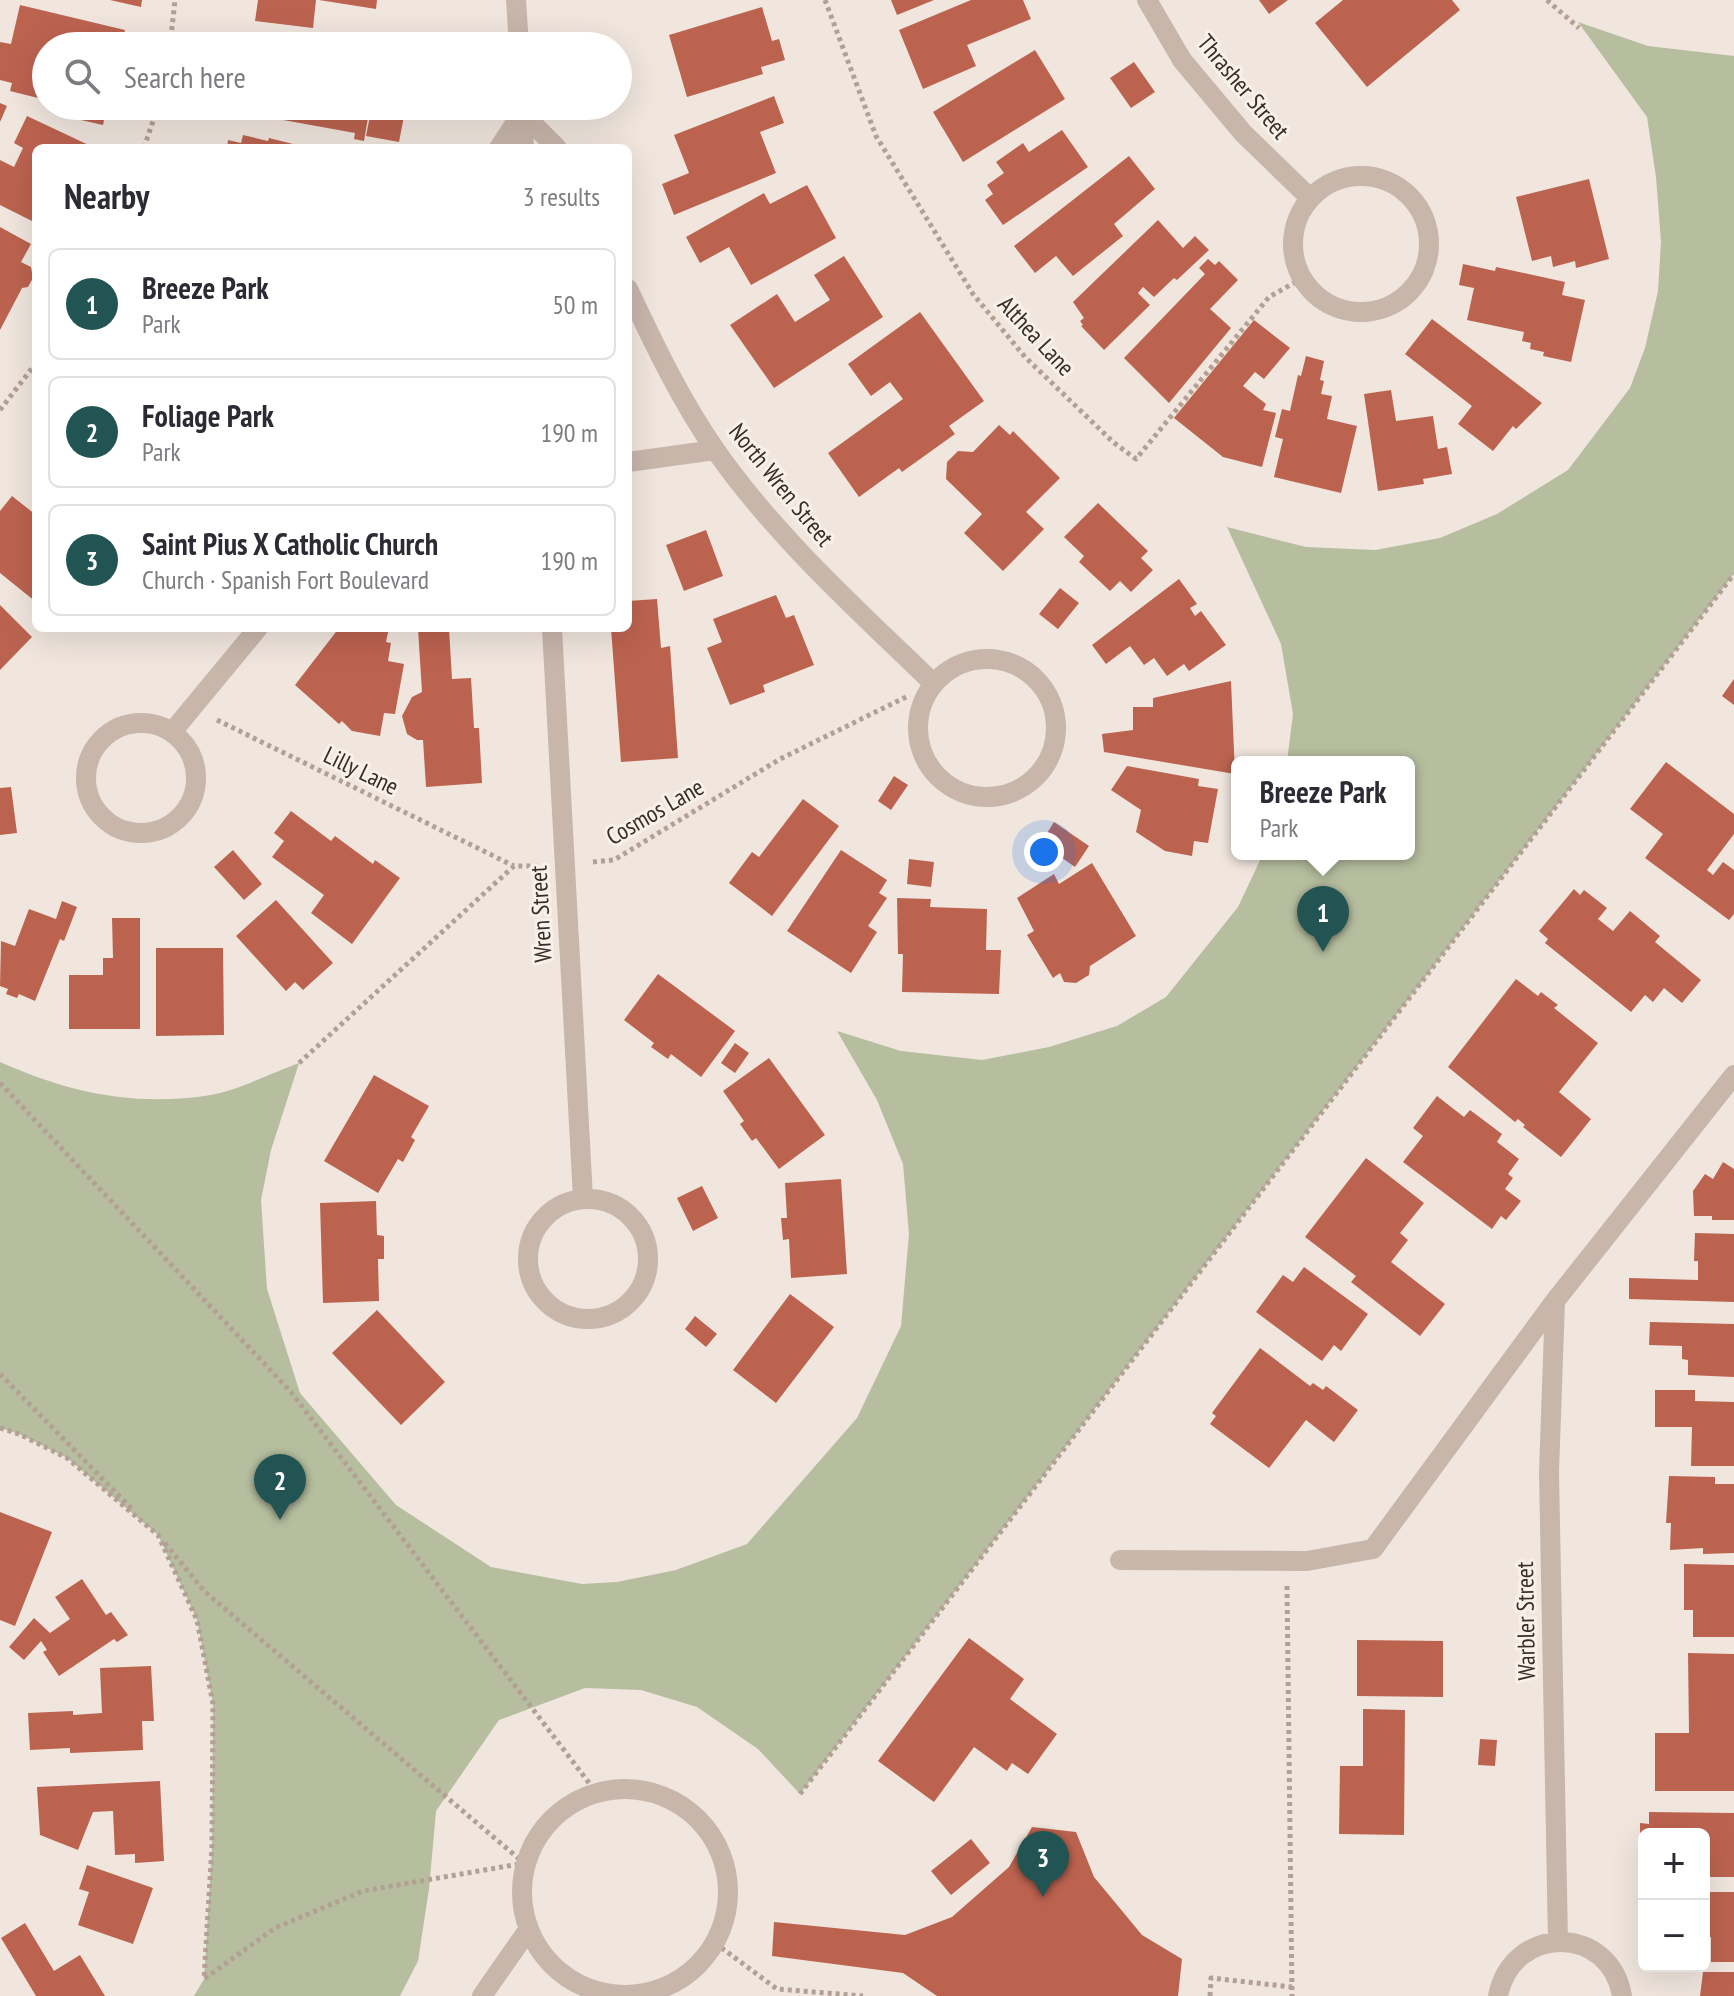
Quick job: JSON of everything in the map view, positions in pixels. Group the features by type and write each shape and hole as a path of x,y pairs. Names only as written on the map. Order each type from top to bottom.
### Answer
{"street":[{"path":"516,0 518,32"},
{"name":"Thrasher Street","path":"1147,0 1182,60 1243,133 1310,198"},
{"path":"501,144 516,120"},
{"path":"523,120 524,144"},
{"path":"531,120 553,144"},
{"path":"1355,176 1388,182 1415,203 1423,218 1428,252 1424,268 1405,296 1374,311 1349,311 1325,303 1301,279 1294,258 1293,237 1298,217 1310,198 1323,187 1355,176"},
{"name":"North Wren Street","path":"632,297 655,346 715,450 773,523 837,591 934,684"},
{"path":"632,461 715,450"},
{"path":"172,732 255,632"},
{"name":"Wren Street","path":"552,632 583,1198"},
{"path":"968,661 1008,662 1027,671 1052,704 1056,724 1054,745 1046,764 1033,780 1016,791 996,797 975,796 956,790 939,778 923,752 918,722 923,702 934,684 949,670 968,661"},
{"path":"137,723 155,724 172,732 185,745 196,770 194,796 186,812 172,825 156,832 138,834 121,830 105,821 93,807 87,789 86,771 92,753 103,738 119,728 137,723"},
{"path":"1120,1560 1307,1561 1373,1549 1555,1301 1734,1075"},
{"path":"583,1198 604,1200 623,1209 638,1224 646,1243 648,1265 643,1285 631,1303 614,1315 593,1320 572,1318 552,1309 537,1294 529,1275 527,1253 533,1233 545,1216 562,1204 583,1198"},
{"name":"Warbler Street","path":"1555,1301 1549,1472 1558,1941"},
{"path":"630,1787 665,1795 694,1814 716,1842 727,1875 727,1910 715,1943 694,1969 666,1987 634,1996 601,1995 570,1980 545,1958 528,1930 521,1897 525,1863 540,1832 564,1807 596,1792 630,1787"},
{"path":"482,1996 528,1930"},
{"path":"1498,1996 1504,1977 1519,1957 1540,1945 1558,1941 1581,1945 1602,1958 1617,1977 1622,1996"}],"path":[{"path":"172,32 175,0"},
{"name":"Althea Lane","path":"825,0 876,136 973,294 1025,357 1113,442 1136,459 1269,297 1301,279"},
{"path":"1547,0 1579,28"},
{"path":"145,144 153,120"},
{"path":"0,410 32,368"},
{"path":"800,1794 1734,574"},
{"name":"Cosmos Lane","path":"514,866 614,860 780,759 934,684"},
{"name":"Lilly Lane","path":"193,708 514,866"},
{"path":"299,1063 514,866"},
{"path":"0,1083 291,1392 596,1792"},
{"path":"0,1374 158,1535 204,1591 525,1863"},
{"path":"0,1428 67,1458 158,1535 197,1620 213,1704 212,1846 204,1979 275,1928 363,1891 525,1863"},
{"path":"1287,1561 1292,1996"},
{"path":"715,1943 777,1989 863,1996"},
{"path":"1210,1996 1211,1978 1292,1987"}],"green space":[{"path":"1578,22 1648,46 1734,56 1734,574 800,1794 758,1749 697,1707 641,1690 585,1688 499,1720 436,1811 418,1961 400,1996 194,1996 204,1979 212,1846 213,1704 197,1620 158,1535 67,1458 0,1428 0,1062 77,1089 103,1095 155,1099 221,1093 299,1063 271,1150 261,1200 267,1289 300,1393 396,1505 491,1567 582,1584 617,1582 676,1570 747,1544 857,1418 901,1326 909,1234 903,1164 877,1100 837,1031 901,1051 982,1060 1049,1047 1117,1026 1166,997 1238,907 1260,860 1415,860 1415,756 1288,756 1293,714 1281,644 1227,527 1306,547 1375,550 1440,538 1497,514 1568,470 1630,388 1645,348 1658,291 1661,242 1647,117"}],"building":[{"path":"110,0 142,0 141,7"},
{"path":"258,0 316,0 313,28 255,21"},
{"path":"319,0 377,0 376,9"},
{"path":"891,0 934,0 897,15"},
{"path":"971,0 1023,0 1031,19 967,45 976,66 923,89 899,30"},
{"path":"1259,0 1288,0 1269,14"},
{"path":"1343,0 1452,0 1460,10 1367,87 1315,23"},
{"path":"20,5 125,30 32,32 32,96 10,91 12,83 0,80 0,42 11,44"},
{"path":"762,7 772,41 779,39 785,60 761,67 763,74 687,97 669,35"},
{"path":"1035,50 1065,99 963,162 933,112"},
{"path":"1134,62 1155,92 1131,108 1110,78"},
{"path":"774,96 784,123 760,132 776,173 674,215 662,184 689,173 674,135"},
{"path":"0,103 7,106 0,122"},
{"path":"27,116 86,144 32,144 32,221 0,205 0,160 14,167 23,148 14,143"},
{"path":"81,120 104,120 103,125"},
{"path":"283,120 368,120 364,141 354,139 355,133"},
{"path":"369,120 403,120 399,142 366,136"},
{"path":"1062,130 1088,167 1003,225 985,200 993,194 987,185 1004,173 996,162 1023,143 1029,152"},
{"path":"243,135 293,144 228,144 228,140 241,143"},
{"path":"1129,156 1155,189 1114,224 1123,236 1073,276 1056,256 1035,273 1014,246"},
{"path":"1589,179 1609,259 1576,268 1575,261 1553,267 1551,256 1532,261 1516,197"},
{"path":"807,185 836,238 751,285 729,247 700,263 686,237 764,193 770,204"},
{"path":"1158,220 1183,248 1195,236 1209,250 1154,297 1143,287 1138,293 1150,305 1104,350 1081,326 1080,321 1084,318 1073,302"},
{"path":"0,227 31,244 21,262 31,267 32,280 28,287 22,288 0,330"},
{"path":"844,256 883,317 774,388 730,325 777,294 795,322 830,300 814,275"},
{"path":"1208,259 1215,265 1219,261 1238,280 1210,309 1231,328 1169,403 1124,358 1205,274 1199,268"},
{"path":"1463,264 1495,271 1496,267 1565,282 1562,295 1585,300 1571,362 1543,356 1544,352 1530,349 1531,343 1522,341 1524,332 1467,320 1474,288 1459,285"},
{"path":"920,312 984,401 949,426 955,434 902,472 899,468 859,497 828,453 903,399 890,382 871,396 848,364"},
{"path":"1432,319 1542,403 1516,429 1513,426 1493,451 1458,424 1472,406 1405,354"},
{"path":"1254,320 1290,348 1264,379 1255,372 1243,386 1266,404 1263,410 1276,413 1262,467 1223,457 1174,418"},
{"path":"1306,356 1324,361 1321,394 1332,396 1327,419 1357,426 1341,493 1274,477 1283,439 1275,437 1282,409 1290,411"},
{"path":"1391,390 1396,421 1433,416 1438,449 1447,447 1452,474 1423,479 1424,484 1378,491 1364,394"},
{"path":"999,425 1010,435 1013,431 1060,478 1026,512 1044,529 1003,571 964,533 982,514 946,479 947,462 958,451 973,452"},
{"path":"12,496 32,512 32,599 0,573 0,511"},
{"path":"1098,503 1148,551 1141,558 1153,570 1131,592 1120,581 1110,591 1079,562 1084,556 1064,537"},
{"path":"706,530 723,576 684,591 666,545"},
{"path":"1179,579 1197,604 1190,608 1195,616 1201,611 1226,645 1189,671 1184,664 1167,676 1154,658 1144,665 1130,646 1106,664 1092,645"},
{"path":"1060,588 1079,603 1058,629 1039,614"},
{"path":"776,595 786,618 794,615 814,665 763,685 765,692 730,705 707,648 722,642 713,619"},
{"path":"657,599 661,648 670,646 678,758 621,762 611,632 632,632 632,601"},
{"path":"0,605 32,637 0,670"},
{"path":"336,632 388,632 386,642 391,643 388,661 404,664 395,714 384,713 380,736 352,731 342,721 339,724 295,685"},
{"path":"418,632 449,632 452,679 471,678 474,728 479,728 482,783 426,787 423,740 407,734 402,716 412,697 422,692"},
{"path":"1734,679 1734,705 1722,696"},
{"path":"1231,681 1234,756 1231,756 1231,773 1104,752 1102,734 1133,730 1133,707 1153,707 1153,698"},
{"path":"1666,762 1734,814 1734,834 1707,870 1713,875 1723,862 1734,870 1734,914 1729,920 1645,858 1663,834 1630,809"},
{"path":"1127,766 1199,779 1198,786 1218,789 1208,843 1194,841 1192,856 1165,851 1136,832 1141,810 1111,790"},
{"path":"894,776 908,785 891,810 878,801"},
{"path":"11,787 17,833 0,835 0,788"},
{"path":"803,799 839,826 772,916 729,883 752,852 759,857"},
{"path":"291,811 331,841 335,836 373,864 375,860 400,878 352,944 311,913 324,895 272,857 284,841 274,833"},
{"path":"1054,822 1089,846 1075,867 1041,843"},
{"path":"233,850 262,884 244,900 214,867"},
{"path":"841,850 887,880 879,893 887,898 868,926 877,932 851,973 787,931"},
{"path":"909,859 934,862 931,887 907,884"},
{"path":"1092,863 1136,936 1090,966 1089,975 1076,983 1064,982 1060,973 1053,978 1027,935 1034,931 1017,898 1054,874 1059,884"},
{"path":"1574,889 1580,895 1584,890 1607,908 1598,919 1613,931 1630,911 1660,936 1655,942 1701,980 1682,1003 1664,988 1653,1002 1645,995 1631,1012 1545,943 1548,939 1539,931"},
{"path":"897,898 931,899 930,907 987,909 986,950 1001,950 999,994 902,992 903,954 898,954"},
{"path":"276,900 333,963 303,990 295,982 286,991 236,936"},
{"path":"62,901 77,907 64,941 60,939 35,1001 19,994 17,998 6,994 8,989 0,986 1,941 15,946 29,909 56,919"},
{"path":"112,918 140,918 140,1029 69,1029 69,975 103,975 103,958 113,958"},
{"path":"156,948 223,948 224,1035 156,1036"},
{"path":"658,974 735,1031 701,1077 671,1054 668,1059 651,1047 654,1043 624,1020"},
{"path":"1516,979 1538,996 1541,992 1558,1005 1554,1008 1598,1043 1559,1092 1591,1119 1561,1157 1523,1127 1525,1125 1518,1119 1515,1122 1448,1067"},
{"path":"735,1043 749,1053 735,1073 721,1063"},
{"path":"769,1058 825,1135 779,1169 756,1138 752,1141 740,1124 744,1121 723,1091"},
{"path":"374,1075 429,1106 411,1137 415,1140 403,1162 398,1159 378,1193 324,1161"},
{"path":"1437,1096 1464,1117 1470,1110 1502,1134 1497,1142 1519,1159 1508,1174 1513,1178 1505,1189 1521,1201 1506,1220 1501,1216 1492,1229 1403,1162 1423,1136 1413,1128"},
{"path":"1366,1158 1424,1203 1400,1233 1408,1240 1391,1262 1445,1304 1420,1336 1351,1282 1356,1276 1305,1237"},
{"path":"1723,1162 1734,1169 1734,1220 1694,1216 1693,1191 1705,1174 1713,1179"},
{"path":"841,1179 847,1274 791,1278 789,1239 783,1240 781,1218 787,1218 785,1183"},
{"path":"702,1186 718,1218 693,1231 677,1198"},
{"path":"376,1201 377,1235 384,1236 384,1259 378,1259 379,1301 323,1303 320,1203"},
{"path":"1695,1233 1734,1234 1734,1302 1629,1299 1629,1278 1698,1280 1698,1261 1694,1261"},
{"path":"1304,1267 1368,1314 1341,1351 1334,1345 1322,1361 1256,1312 1283,1275 1293,1282"},
{"path":"790,1294 834,1327 776,1403 733,1370"},
{"path":"377,1310 445,1382 401,1425 332,1353"},
{"path":"695,1316 717,1334 706,1347 685,1329"},
{"path":"1650,1322 1734,1324 1734,1377 1688,1375 1688,1360 1682,1359 1682,1346 1649,1345"},
{"path":"1260,1348 1310,1386 1313,1383 1323,1390 1326,1386 1358,1410 1334,1442 1306,1420 1269,1468 1210,1424 1216,1416 1212,1413"},
{"path":"1655,1390 1695,1390 1695,1401 1734,1402 1734,1466 1691,1466 1692,1427 1655,1427"},
{"path":"1669,1476 1715,1477 1715,1484 1734,1484 1734,1553 1703,1554 1703,1548 1670,1550 1671,1523 1666,1523"},
{"path":"0,1512 52,1532 15,1626 0,1620"},
{"path":"1684,1564 1734,1565 1734,1637 1693,1637 1693,1610 1684,1610"},
{"path":"82,1579 106,1615 111,1612 128,1635 117,1642 114,1639 59,1676 43,1652 47,1650 41,1641 24,1660 9,1647 34,1618 50,1633 70,1619 55,1597"},
{"path":"969,1638 1024,1679 1010,1699 1057,1734 1028,1774 1012,1763 1007,1771 974,1747 934,1802 878,1761"},
{"path":"1357,1640 1443,1641 1443,1697 1357,1696"},
{"path":"1688,1653 1734,1654 1734,1791 1655,1791 1655,1733 1689,1733"},
{"path":"151,1666 154,1721 142,1721 143,1750 70,1753 70,1748 30,1750 28,1713 102,1713 100,1668"},
{"path":"1363,1709 1405,1710 1404,1835 1339,1834 1340,1766 1363,1766"},
{"path":"1480,1739 1497,1740 1495,1766 1478,1765"},
{"path":"160,1781 164,1861 135,1863 135,1854 115,1855 113,1811 93,1812 78,1850 40,1835 37,1787"},
{"path":"1649,1812 1734,1813 1734,1877 1710,1877 1710,1828 1640,1828 1640,1823 1649,1824"},
{"path":"1032,1827 1076,1832 1094,1877 1142,1935 1182,1959 1178,1996 937,1996 903,1973 772,1956 774,1922 905,1935 952,1917 1009,1867"},
{"path":"971,1839 990,1863 951,1895 931,1871"},
{"path":"87,1865 153,1888 133,1944 78,1925 89,1892 79,1889"},
{"path":"1710,1892 1734,1892 1734,1962 1711,1962"},
{"path":"25,1923 54,1971 80,1955 105,1996 36,1996 1,1938"},
{"path":"1703,1972 1734,1972 1734,1996 1700,1996"}],"place":[{"name":"Breeze Park","path":"1323,952"},
{"name":"Foliage Park","path":"280,1520"},
{"name":"Saint Pius X Catholic Church","path":"1043,1897"}]}
